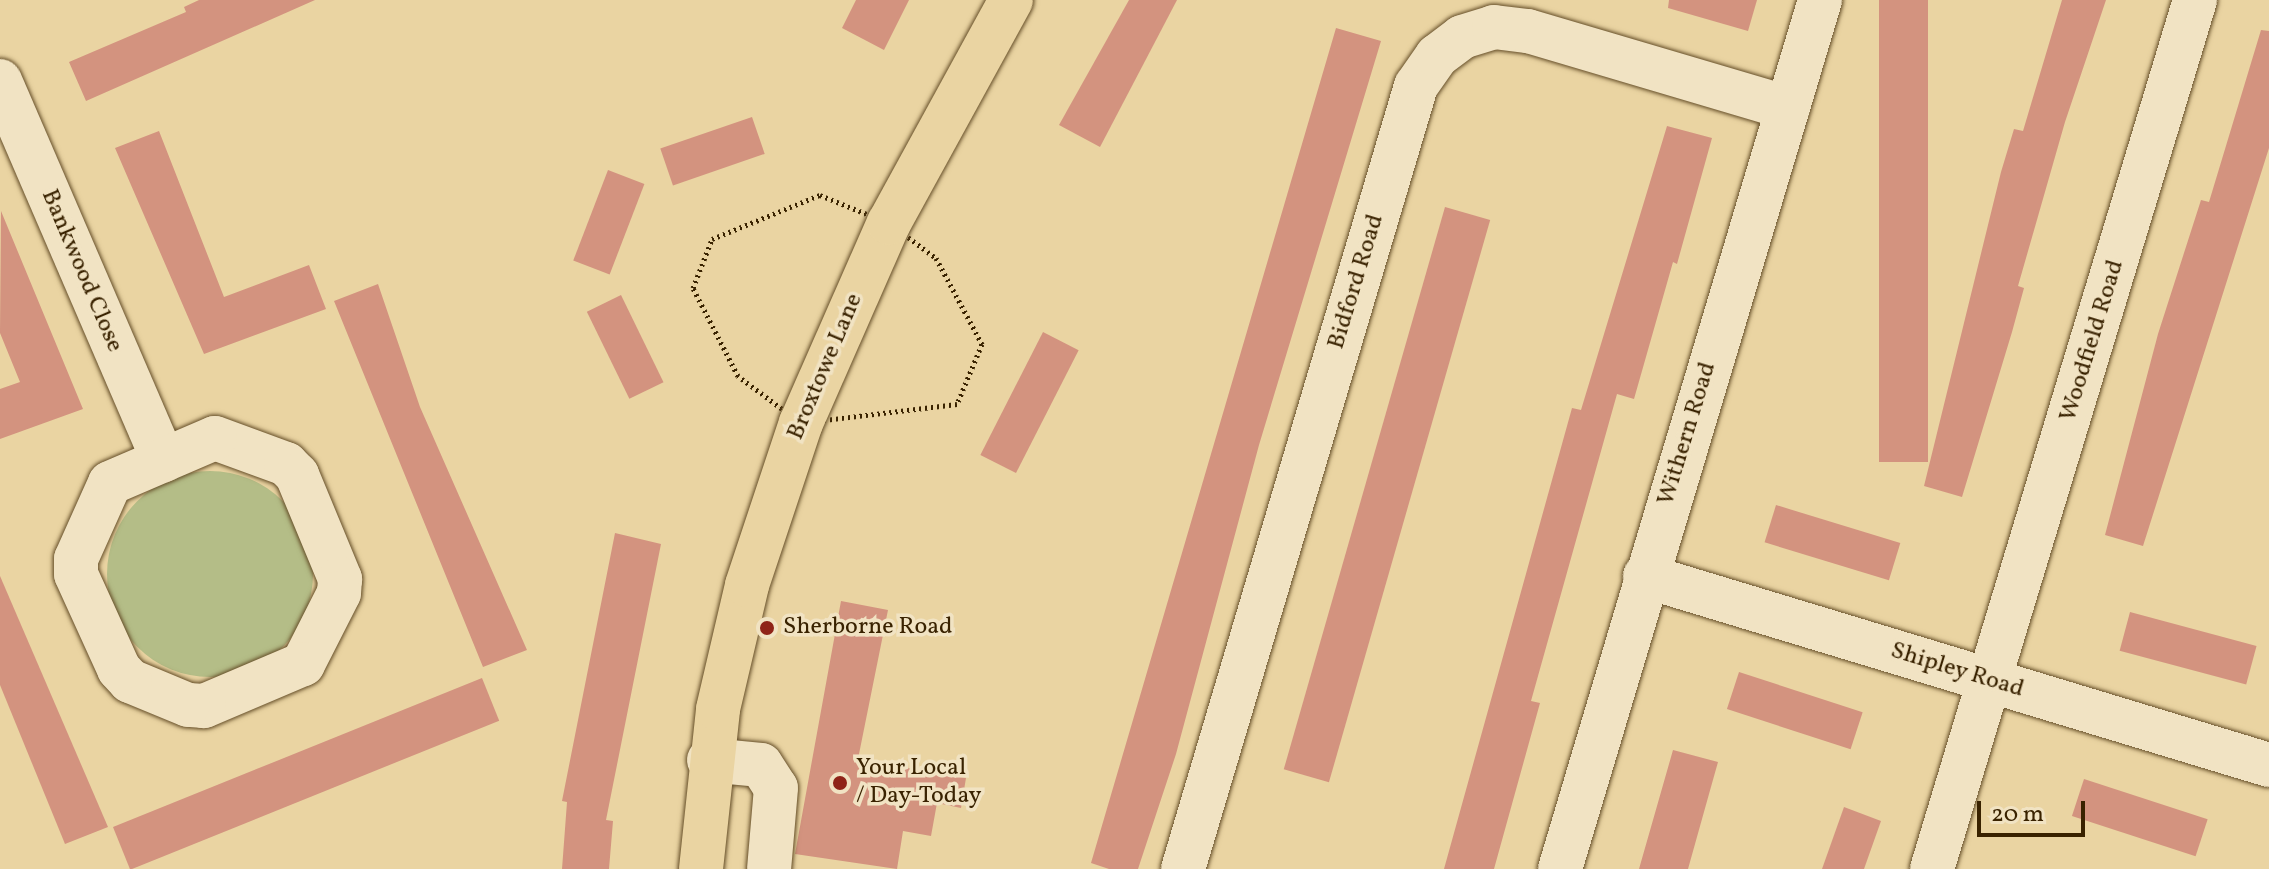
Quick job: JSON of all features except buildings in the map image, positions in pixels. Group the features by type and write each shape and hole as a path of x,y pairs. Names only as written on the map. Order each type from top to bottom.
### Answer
{"main road":[{"name":"Broxtowe Lane","path":"701,869 709,760 747,585 801,423 889,223 1011,0"}],"street":[{"name":"Withern Road","path":"1560,869 1645,576 1820,0"},
{"name":"Woodfield Road","path":"1932,869 1992,681 2195,0"},
{"name":"Bidford Road","path":"1183,869 1416,86 1437,56 1462,37 1494,27 1528,31 1788,108"},
{"name":"Bankwood Close","path":"0,81 163,460"},
{"path":"215,438 286,464 297,475 340,579 339,593 303,664 204,706 130,681 76,574 101,493 110,483 163,460 215,438"},
{"name":"Shipley Road","path":"1645,576 2269,765"},
{"path":"709,760 761,765 776,788 769,869"}],"path":[{"path":"820,195 889,223 936,258 982,344 957,404 801,423 738,376 693,288 712,239 820,195"}],"green space":[{"path":"210,471 250,479 283,501 305,534 313,574 305,614 283,647 250,669 210,677 170,669 137,647 115,614 107,574 115,534 137,501 170,479"}],"place":[{"name":"Sherborne Road","path":"767,628"},
{"name":"Your Local / Day-Today","path":"840,783"}]}
